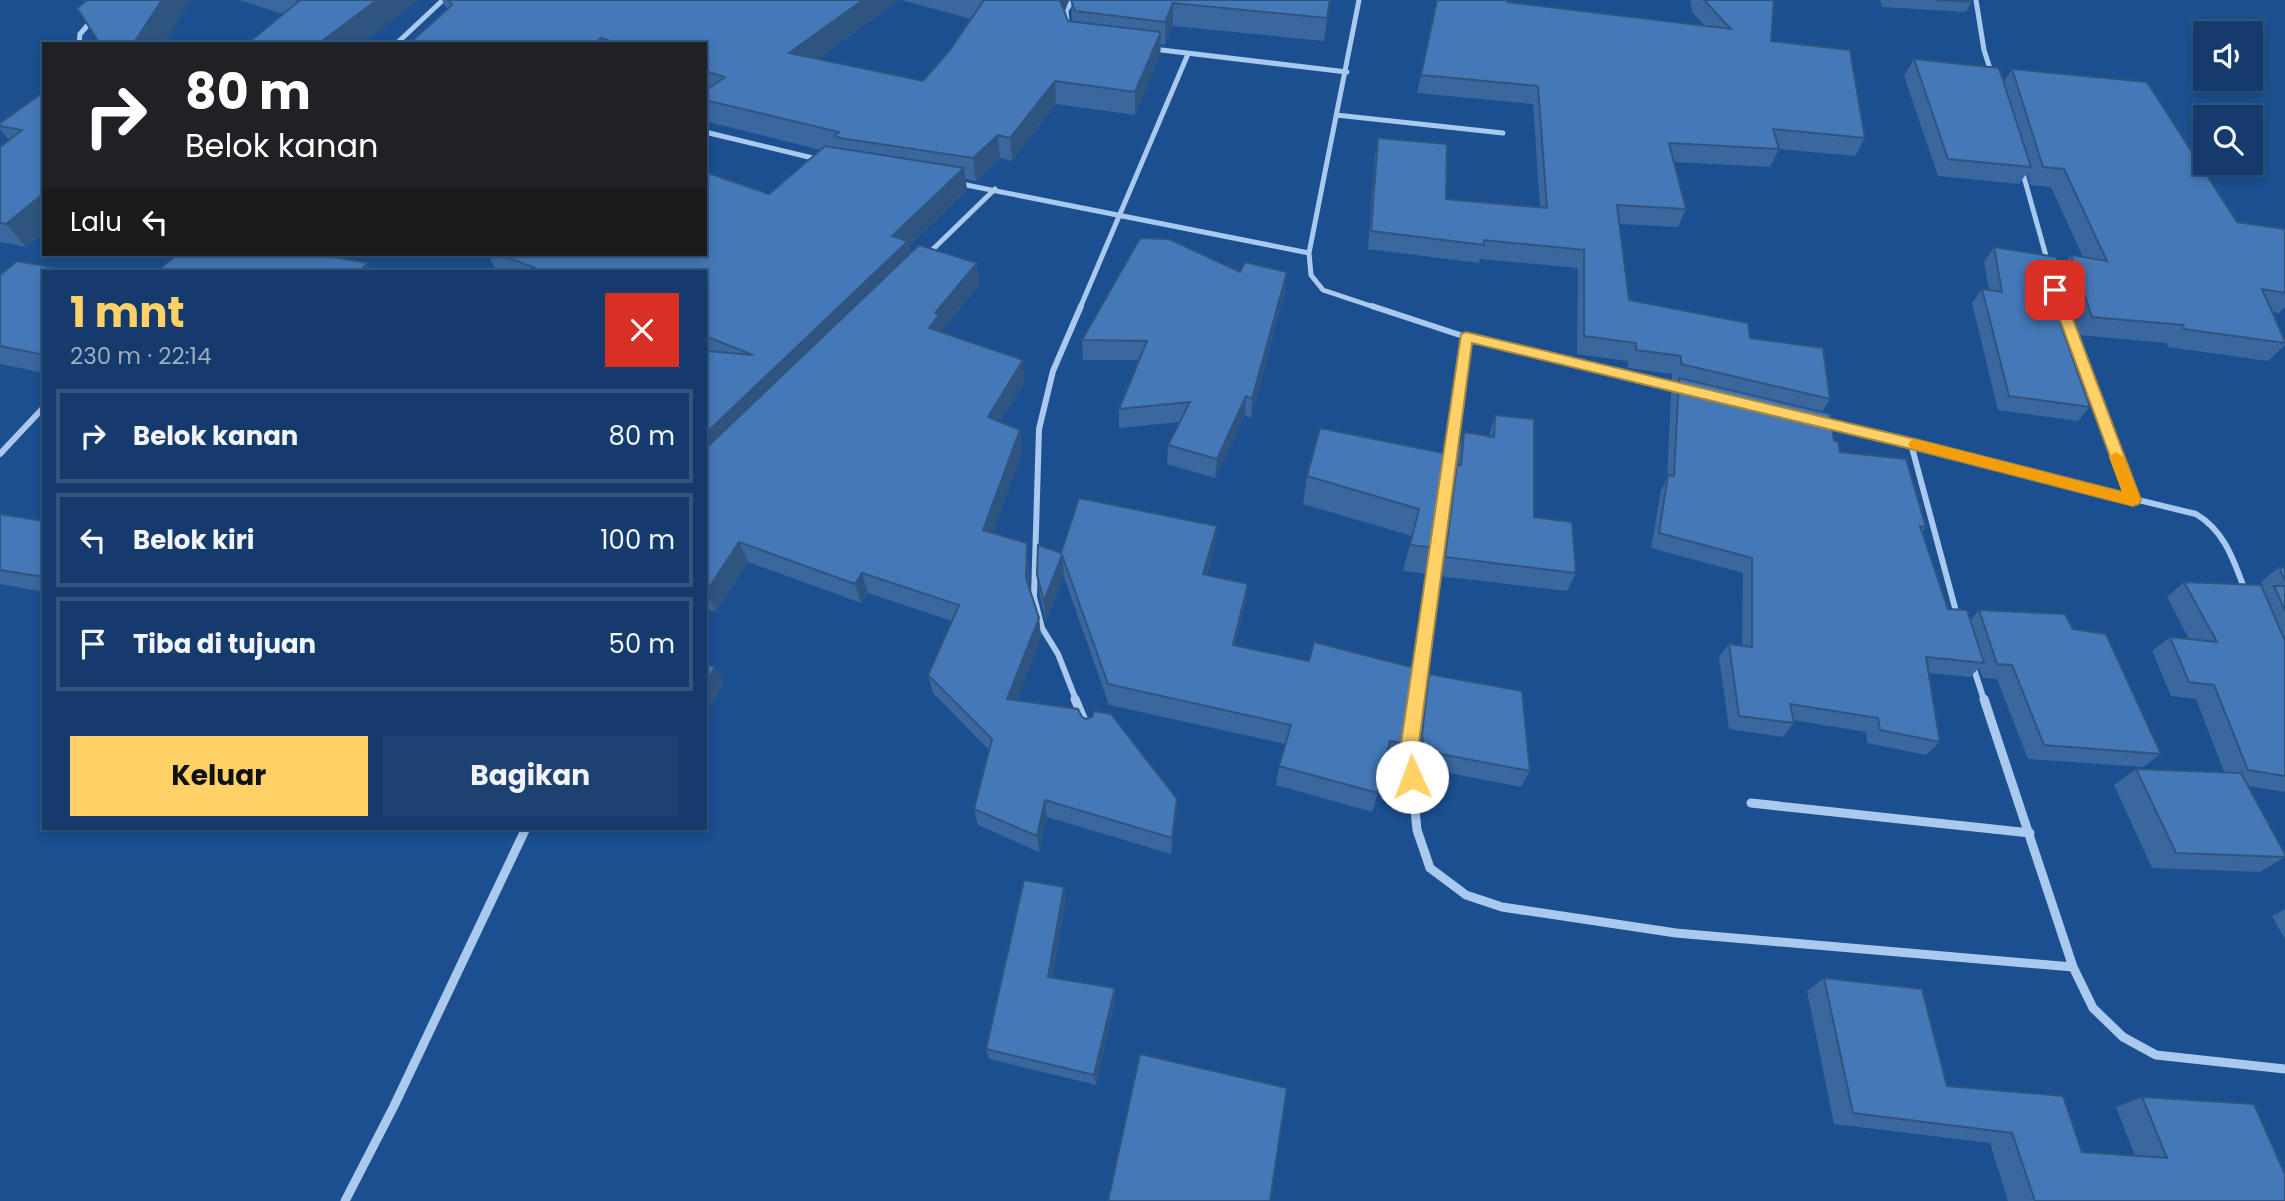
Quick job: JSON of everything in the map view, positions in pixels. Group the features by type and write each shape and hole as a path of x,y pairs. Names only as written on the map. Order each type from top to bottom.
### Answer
{"street":[{"path":"398,42 443,0"},
{"path":"1067,32 1066,10 1073,0"},
{"path":"1359,0 1347,72 1309,253 1311,275 1323,290 1466,337 1688,392"},
{"path":"1976,0 1984,50 1996,87"},
{"path":"79,42 80,34 102,8"},
{"path":"1150,49 1347,72"},
{"path":"1088,730 1058,654 1042,628 1034,597 1039,429 1053,370 1188,54"},
{"path":"1336,115 1503,133"},
{"path":"707,132 831,163"},
{"path":"2020,162 2052,277"},
{"path":"954,183 1309,253"},
{"path":"917,265 995,189"},
{"path":"2065,316 2133,500"},
{"path":"1466,337 1409,750 1417,830 1430,867 1466,895 1502,906 1542,913 1676,933 2073,967"},
{"path":"0,454 42,409"},
{"path":"1819,422 2196,514 2216,527 2226,543 2251,603"},
{"path":"1911,444 1959,621"},
{"path":"1970,658 2073,967 2093,1008 2123,1038 2156,1055 2285,1069"},
{"path":"1751,803 2030,833"},
{"path":"345,1201 394,1106 525,830"}],"building":[{"path":"87,0 162,0 134,42 96,42 77,8"},
{"path":"296,0 377,0 321,42 249,42 299,1"},
{"path":"448,0 863,0 789,53 923,81 950,50 984,0 1060,0 1068,21 1161,32 1135,92 1055,81 1010,138 998,135 973,158 840,138 835,136 839,132 707,100 707,90 725,77 707,72 707,42 613,42 601,38 596,42 413,40 452,5"},
{"path":"1071,0 1330,0 1327,18 1173,3 1165,22 1075,11"},
{"path":"1437,0 1507,0 1731,29 1704,0 1774,0 1771,41 1850,50 1865,138 1773,129 1779,149 1669,143 1686,209 1617,205 1629,300 1748,323 1750,338 1823,348 1830,399 1681,364 1681,356 1636,350 1636,343 1584,336 1584,250 1484,240 1484,245 1371,231 1378,138 1447,144 1446,199 1547,208 1538,86 1421,75"},
{"path":"1936,0 1971,0 1971,2"},
{"path":"1914,59 1999,68 2031,167 1948,159"},
{"path":"2012,69 2147,82 2193,154 2193,175 2207,175 2237,222 2285,229 2285,293 2262,289 2285,343 2184,329 2183,325 2092,317 2071,255 2107,261 2064,169 2043,167"},
{"path":"42,93 42,195 6,224 0,223 0,147 22,130 0,126 0,123"},
{"path":"825,146 964,168 892,236 908,241 707,432 707,352 753,355 707,337 707,270 540,270 504,256 707,256 707,173 769,194"},
{"path":"1140,238 1169,239 1240,272 1245,262 1287,272 1252,399 1246,396 1217,459 1168,445 1190,402 1119,409 1147,341 1082,340"},
{"path":"919,245 977,263 935,313 939,315 929,328 1023,360 988,417 1020,430 983,530 1027,543 1026,578 1039,618 1007,699 1078,709 1086,719 1092,717 1094,711 1111,714 1177,799 1172,838 1045,800 1037,836 974,809 992,739 928,675 959,605 862,573 855,584 739,542 707,590 707,447"},
{"path":"1994,247 2056,257 2076,319 2062,318 2064,326 2061,325 2090,407 2009,396 1982,289 2002,292"},
{"path":"176,256 328,256 368,263 360,270 158,270"},
{"path":"17,261 66,270 42,270 42,355 0,346 0,275"},
{"path":"1679,378 1830,414 1834,441 1838,441 1840,452 1906,459 1926,527 1920,526 1948,609 1967,610 1984,663 1926,657 1940,742 1880,730 1878,718 1790,704 1794,723 1739,716 1729,644 1752,647 1752,558 1659,533 1668,475 1674,476"},
{"path":"1495,415 1534,419 1534,517 1572,522 1576,573 1445,557 1457,464 1461,465 1464,432 1494,437"},
{"path":"1320,428 1448,454 1436,548 1410,545 1419,509 1307,476"},
{"path":"1079,498 1217,526 1203,574 1248,584 1233,645 1309,661 1314,642 1419,669 1409,730 1410,745 1390,741 1378,793 1279,766 1291,725 1108,684 1062,555 1044,601 1037,575 1038,545 1061,553"},
{"path":"0,514 42,521 42,577 0,570"},
{"path":"2279,567 2285,568 2285,581"},
{"path":"2184,582 2261,585 2285,641 2285,776 2248,770 2214,685 2189,682 2170,637 2217,642"},
{"path":"2274,586 2285,586 2285,611"},
{"path":"1979,610 2065,614 2073,629 2106,634 2161,754 2044,745 2012,665 1997,664"},
{"path":"707,665 715,667 707,680"},
{"path":"1429,674 1522,691 1530,771 1424,751 1422,734"},
{"path":"2136,769 2241,773 2285,857 2176,853"},
{"path":"1024,880 1064,887 1048,977 1115,988 1094,1075 986,1049"},
{"path":"1824,978 1922,989 1947,1086 2063,1096 2082,1152 2167,1158 2142,1097 2254,1104 2285,1174 2285,1201 2035,1201 2012,1133 1853,1113"},
{"path":"1140,1054 1287,1088 1270,1201 1108,1201"}],"slow traffic":[{"path":"1915,445 2133,500 2116,457"}],"route":[{"path":"1412,777 1409,750 1466,337 2133,500 2055,290"}]}
